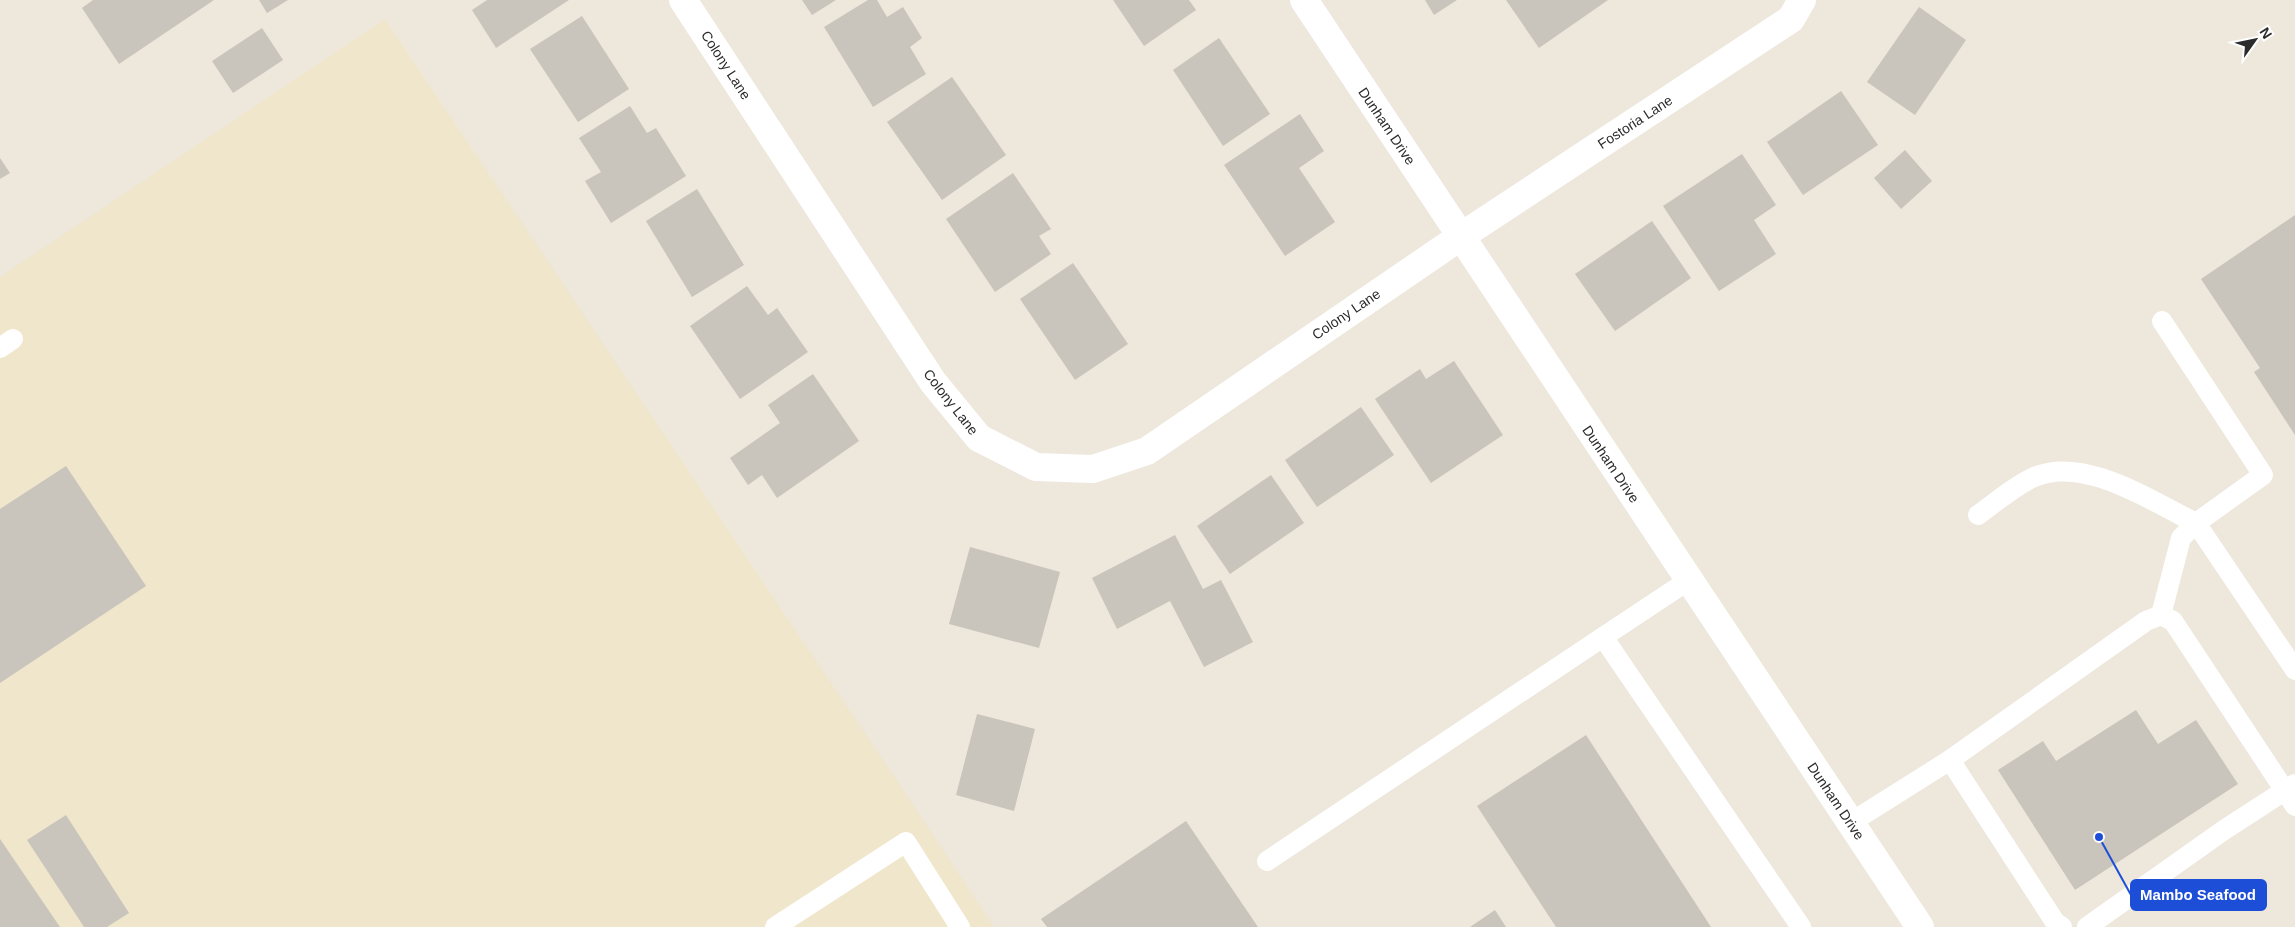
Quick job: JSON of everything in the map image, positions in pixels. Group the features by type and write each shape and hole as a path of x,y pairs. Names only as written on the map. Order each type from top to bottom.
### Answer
{"street":[{"name":"Colony Lane","path":"683,0 934,382 979,438 1036,467 1093,468 1147,450 1460,237"},
{"name":"Dunham Drive","path":"1304,0 1920,927"},
{"name":"Fostoria Lane","path":"1460,237 1791,19 1802,0"}],"lane":[{"path":"2161,615 2181,538 2196,523 2263,474 2162,321"},
{"path":"1978,515 2032,478 2064,470 2098,476 2196,523 2295,670"},
{"path":"1268,861 1689,580"},
{"path":"1850,823 1950,760 2146,622 2161,615"},
{"path":"2086,927 2291,793 2173,621 2161,615"},
{"path":"1603,638 1802,927"},
{"path":"1950,760 2055,922 2062,927"},
{"path":"775,927 906,842 960,927"}],"shaded area":[{"path":"385,19 994,927 0,927 0,277"}],"building":[{"path":"93,0 214,0 119,64 82,8"},
{"path":"259,0 288,0 267,13"},
{"path":"487,0 569,0 496,48 472,10"},
{"path":"802,0 836,0 812,15"},
{"path":"868,0 877,0 887,17 903,7 922,38 910,47 926,74 873,107 824,27"},
{"path":"1113,0 1189,0 1196,10 1144,46"},
{"path":"1425,0 1457,0 1434,15"},
{"path":"1506,0 1608,0 1539,48"},
{"path":"1919,7 1966,40 1915,115 1867,82"},
{"path":"582,16 629,89 578,122 530,49"},
{"path":"262,28 283,60 233,93 212,61"},
{"path":"1219,38 1270,114 1223,146 1173,70"},
{"path":"952,77 1006,155 942,200 887,122"},
{"path":"1841,91 1878,145 1803,195 1767,142"},
{"path":"630,106 647,133 656,128 686,176 611,223 585,181 601,172 579,138"},
{"path":"1300,114 1324,151 1299,168 1335,222 1285,256 1224,165"},
{"path":"1905,150 1932,181 1901,209 1874,178"},
{"path":"1742,154 1776,205 1754,220 1776,254 1719,291 1663,206"},
{"path":"0,158 10,173 0,179"},
{"path":"1013,173 1051,229 1039,236 1051,254 995,292 946,219"},
{"path":"697,189 744,265 692,297 646,221"},
{"path":"2295,215 2295,435 2254,372 2260,368 2201,279"},
{"path":"1652,221 1691,278 1615,331 1575,274"},
{"path":"1073,263 1128,344 1075,380 1020,299"},
{"path":"747,286 768,315 777,308 808,352 740,399 690,326"},
{"path":"1454,361 1503,435 1431,483 1375,399 1420,369 1426,379"},
{"path":"813,374 859,441 777,498 762,475 748,485 730,458 780,423 768,405"},
{"path":"1361,407 1394,455 1317,507 1285,460"},
{"path":"66,466 146,586 0,683 0,509"},
{"path":"1271,475 1304,523 1230,574 1197,526"},
{"path":"1175,535 1203,589 1221,580 1253,642 1204,667 1170,601 1117,629 1092,578"},
{"path":"970,547 1060,572 1039,648 949,624"},
{"path":"2136,710 2158,744 2196,720 2238,784 2075,890 1998,770 2043,741 2056,761"},
{"path":"977,714 1035,729 1014,811 956,795"},
{"path":"1586,735 1711,927 1556,927 1477,806"},
{"path":"66,815 129,913 107,927 84,927 27,840"},
{"path":"1186,821 1258,927 1047,927 1041,919"},
{"path":"0,839 60,927 0,927"},
{"path":"1495,910 1506,927 1470,927"}],"place":[{"name":"Mambo Seafood","path":"2099,837"}]}
